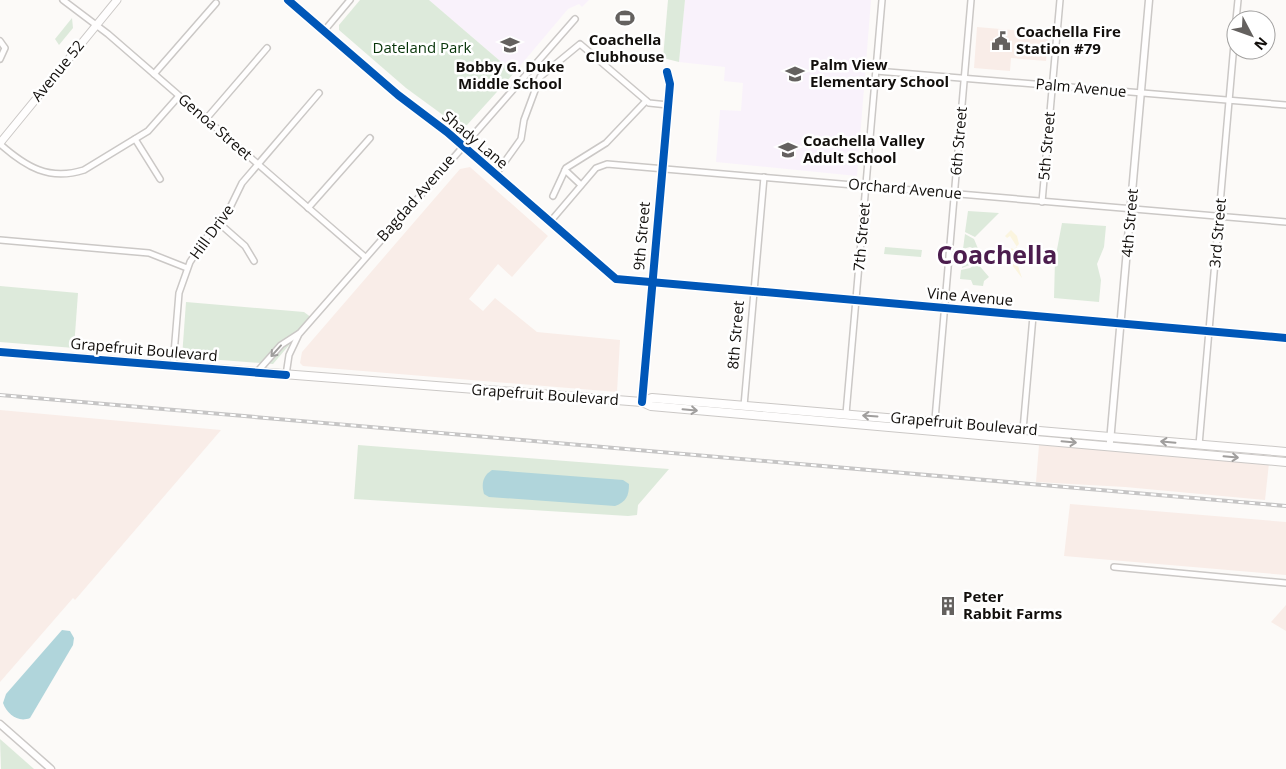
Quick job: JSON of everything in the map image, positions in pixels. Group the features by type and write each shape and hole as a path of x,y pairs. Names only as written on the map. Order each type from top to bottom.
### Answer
{"main road":[{"name":"Avenue 52","path":"0,143 117,0"},
{"name":"Grapefruit Boulevard","path":"0,352 642,402 651,406 1286,462"},
{"name":"Grapefruit Boulevard","path":"642,402 652,398 1286,452"}],"street":[{"name":"Genoa Street","path":"63,0 180,96 365,257"},
{"name":"Shady Lane","path":"288,0 398,95 463,145 614,278 652,283"},
{"path":"324,31 350,0"},
{"name":"7th Street","path":"846,414 882,0"},
{"name":"6th Street","path":"934,431 971,0"},
{"name":"5th Street","path":"1042,202 1060,0"},
{"name":"4th Street","path":"1110,445 1149,0"},
{"path":"154,74 216,3"},
{"name":"Bagdad Avenue","path":"286,375 290,350 298,334 575,19"},
{"path":"0,41 5,48 0,59"},
{"path":"496,174 521,139 524,120 540,77 580,44 646,101 668,105"},
{"path":"206,119 267,48"},
{"name":"3rd Street","path":"1199,445 1233,60"},
{"name":"Palm Avenue","path":"876,71 1286,105"},
{"name":"9th Street","path":"642,402 670,84 667,72"},
{"name":"Hill Drive","path":"173,366 180,293 187,268 201,245 220,224 233,205 242,183 319,93"},
{"path":"0,143 29,167 46,173 63,174 84,170 154,126 180,96"},
{"path":"553,196 569,164 613,137 646,101"},
{"path":"308,208 370,138"},
{"path":"135,139 160,180"},
{"name":"Orchard Avenue","path":"550,222 596,168 604,164 1286,222"},
{"path":"565,170 581,185"},
{"name":"8th Street","path":"744,406 764,177"},
{"path":"220,224 245,246 254,261"},
{"path":"0,240 149,253 187,268"},
{"name":"Vine Avenue","path":"652,283 1286,338"},
{"path":"1023,430 1033,316"},
{"name":"Bagdad Avenue","path":"256,373 280,345 298,334"},
{"path":"1114,567 1286,583"},
{"path":"0,724 52,769"}],"shaded area":[{"name":"Bobby G. Duke Middle School","path":"429,0 589,0 582,7 579,4 568,9 514,73"},
{"name":"Palm View Elementary School","path":"685,0 871,0 857,176 716,162 720,110 741,111 743,83 724,81 725,67 679,62"},
{"path":"977,27 1049,33 1046,61 1011,58 1010,71 974,68"},
{"path":"470,167 548,236 512,277 498,264 469,299 483,311 495,298 537,332 620,340 617,392 303,366 300,363 302,352 460,169"},
{"path":"0,410 221,430 75,600 73,598 0,682"},
{"path":"1039,445 1269,463 1265,500 1125,487 1036,482"},
{"path":"1070,504 1286,522 1286,575 1064,556"},
{"path":"1286,605 1286,631 1271,622"}],"green space":[{"name":"Dateland Park","path":"360,0 429,0 514,73 467,125 458,126 406,88 339,30 339,25"},
{"path":"668,0 685,0 679,62 663,58"},
{"path":"72,18 73,28 59,45 55,39"},
{"path":"968,211 999,213 975,237 965,232"},
{"path":"1062,223 1106,226 1104,247 1097,264 1101,280 1099,302 1054,298 1055,260"},
{"path":"965,234 974,239 979,251 970,247 963,249"},
{"path":"885,247 922,250 921,257 884,254"},
{"path":"963,252 969,256 979,253 972,264 962,268"},
{"path":"977,263 989,277 984,281 983,286 973,285 971,280 960,279 961,270 970,268"},
{"path":"0,286 78,293 74,348 0,342"},
{"path":"186,302 304,312 312,318 273,364 182,357"},
{"path":"358,445 669,469 638,505 637,515 628,516 354,499"},
{"path":"0,739 34,769 1,769"}],"sand":[{"path":"1011,230 1017,236 1019,244 1017,247 1010,236 1007,238 1005,236"},
{"path":"1012,248 1014,250 1010,254 1013,255 1018,249 1017,263 1022,278 1005,256 1005,253"}],"water":[{"path":"492,470 623,480 629,484 628,492 622,503 615,506 489,497 484,494 483,483 485,477"},
{"path":"62,630 70,631 74,638 73,645 30,718 17,718 7,711 3,703 6,694"}],"railway":[{"path":"0,395 1286,506"}],"cycle path":[{"path":"288,0 398,95 447,132 616,279 1286,338"},
{"path":"642,402 670,84 667,72"},
{"path":"0,352 286,375"}],"place":[{"name":"Coachella Clubhouse","path":"625,18"},
{"name":"Coachella Fire Station #79","path":"1001,41"},
{"name":"Bobby G. Duke Middle School","path":"510,45"},
{"name":"Palm View Elementary School","path":"795,74"},
{"name":"Coachella Valley Adult School","path":"788,150"},
{"name":"Peter Rabbit Farms","path":"948,606"}],"district":[{"name":"Coachella","path":"997,255"}]}
